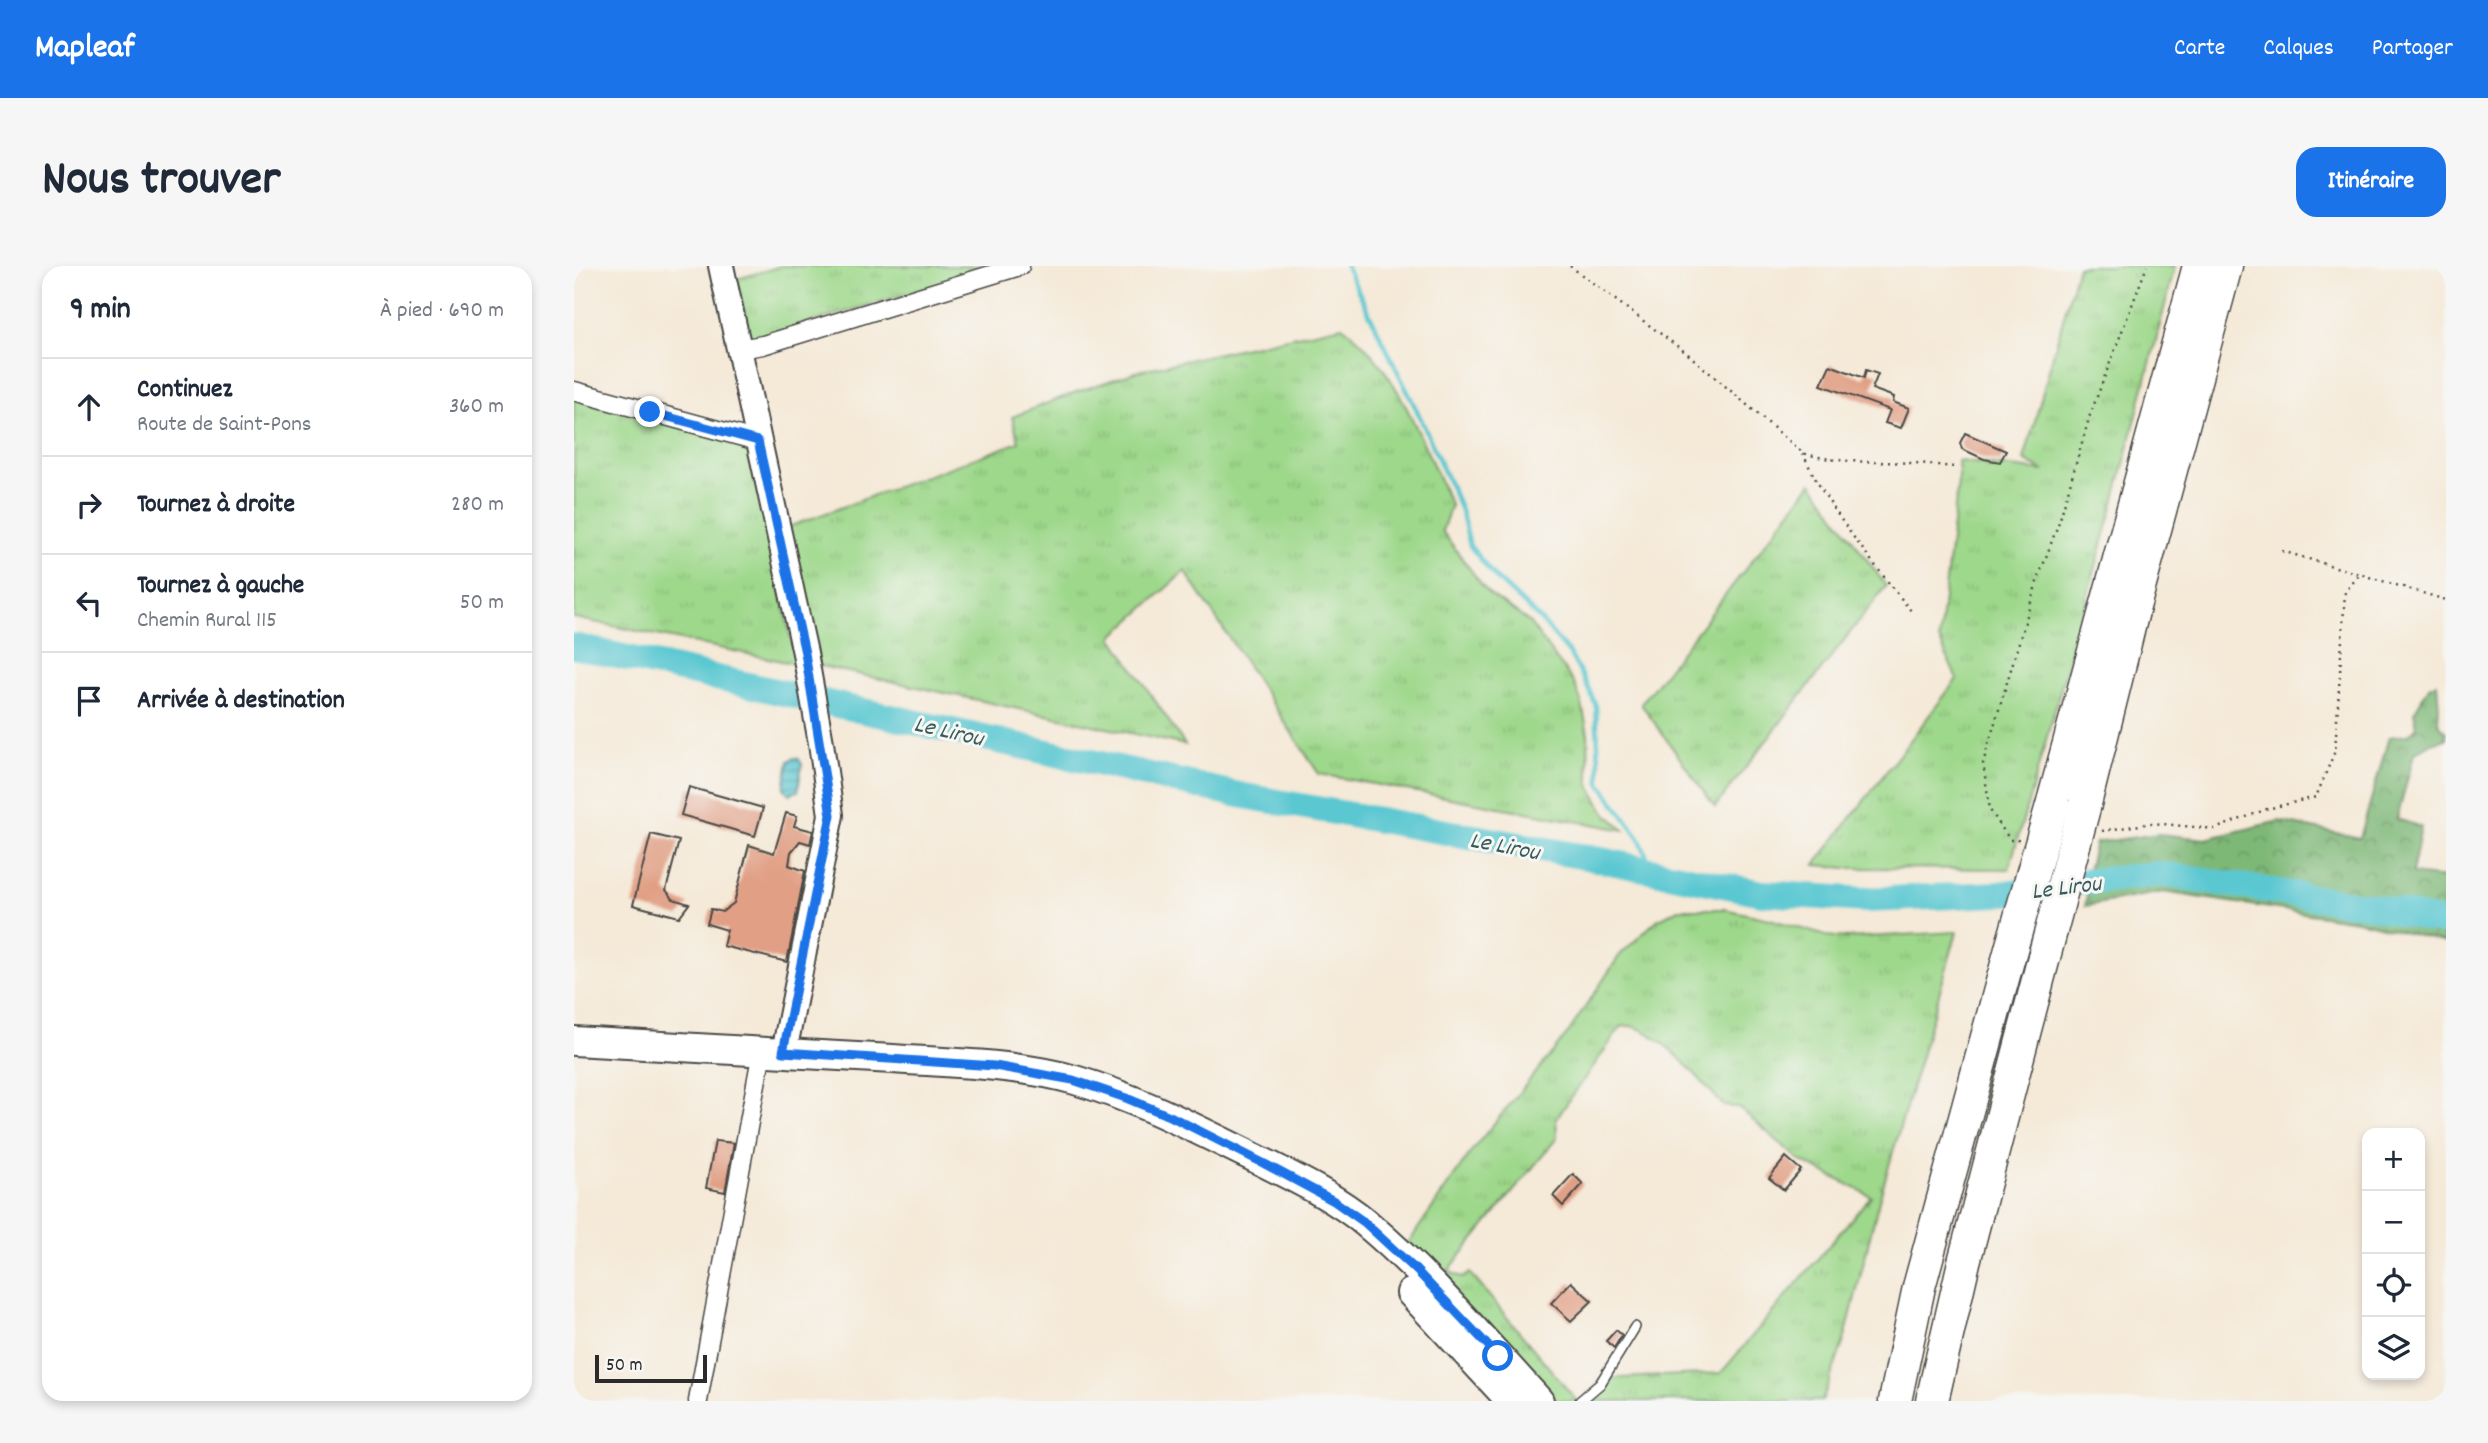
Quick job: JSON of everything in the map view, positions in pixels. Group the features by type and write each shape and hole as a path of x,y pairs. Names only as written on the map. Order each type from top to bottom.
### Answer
{"highway":[{"path":"1895,1401 1919,1287 2199,266"},
{"path":"1932,1401 1964,1262 2085,804 2140,583 2226,266"},
{"path":"1947,1401 1947,1365 1964,1262"},
{"path":"1875,1401 1919,1287"}],"main road":[{"path":"574,1041 995,1066 1073,1080 1126,1098 1172,1117 1287,1176 1334,1201 1364,1222 1415,1269 1539,1401"},
{"path":"1287,1176 1371,1250 1511,1401"}],"street":[{"path":"698,1401 773,1051 831,815 805,653 721,266"},
{"path":"738,349 763,345 1020,266"},
{"path":"574,391 758,441"}],"lane":[{"path":"1580,1401 1600,1384 1635,1327"}],"path":[{"path":"1570,266 1689,355 1803,453 1842,461 1955,467"},
{"path":"1803,453 1810,471 1838,513 1911,611"},
{"path":"2281,551 2446,600"}],"green space":[{"path":"781,266 1001,266 755,339 748,336 737,279"},
{"path":"2078,266 2175,266 2114,503 2009,869 1846,868 1815,865 1957,679 1939,639 1959,474 1958,461 2044,471 2024,460"},
{"path":"1342,326 1379,362 1419,432 1451,505 1442,531 1487,592 1529,622 1574,683 1582,704 1588,734 1589,785 1604,811 1624,830 1319,774 1185,571 1112,637 1185,745 811,664 783,529 1019,442 1012,417 1073,393 1142,370"},
{"path":"574,398 751,445 796,664 574,618"},
{"path":"1812,483 1886,586 1715,807 1641,704"},
{"path":"2437,683 2438,723 2446,732 2446,739 2432,743 2414,754 2397,819 2421,827 2412,874 2446,878 2446,915 2350,894 2163,870 2087,875 2095,843 2158,834 2206,839 2279,821 2360,838 2389,737 2408,735 2417,727 2414,712 2429,687"},
{"path":"2165,880 2371,912 2446,929 2446,943 2363,922 2163,892 2085,906 2089,887"},
{"path":"1679,909 1724,909 1770,919 1826,936 1847,938 1957,932 1879,1200 1845,1338 1822,1401 1582,1401 1602,1379 1721,1373 1871,1196 1801,1161 1738,1107 1724,1106 1676,1055 1647,1032 1633,1027 1621,1027 1556,1119 1557,1138 1448,1271 1463,1278 1470,1273 1577,1401 1545,1401 1404,1249 1473,1149 1566,1036 1620,955 1657,920"}],"water":[{"path":"798,758 802,764 798,791 789,794 784,788 789,761"}],"building":[{"path":"1830,365 1864,378 1866,370 1878,374 1872,389 1894,397 1893,402 1909,408 1901,428 1885,423 1890,410 1821,385"},
{"path":"1965,433 2006,451 2000,462 1984,459 1962,449 1960,443"},
{"path":"689,787 763,808 755,836 681,815"},
{"path":"786,813 797,816 794,826 813,831 810,844 800,841 791,852 789,865 805,871 787,962 723,946 727,930 707,924 711,909 722,912 734,903 749,845 774,853"},
{"path":"651,834 679,841 666,890 673,899 689,904 679,917 633,905"},
{"path":"715,1141 734,1143 725,1192 706,1188"},
{"path":"1786,1157 1801,1170 1784,1190 1769,1178"},
{"path":"1573,1174 1583,1184 1563,1206 1553,1196"},
{"path":"1571,1282 1592,1301 1571,1321 1551,1303"},
{"path":"1616,1330 1622,1335 1614,1348 1606,1341"}],"waterway":[{"path":"1346,266 1420,417 1461,510 1470,546 1495,577 1540,619 1569,653 1584,679 1596,706 1600,783 1639,837 1652,870"},
{"name":"Le Lirou","path":"574,646 1239,795 1591,858 1762,893 1866,900 1999,894 2161,874 2371,906 2446,923"}],"route":[{"path":"650,412 758,441 805,653 831,815 783,1052 995,1066 1073,1080 1172,1117 1334,1201 1364,1222 1415,1269 1498,1356"}]}
